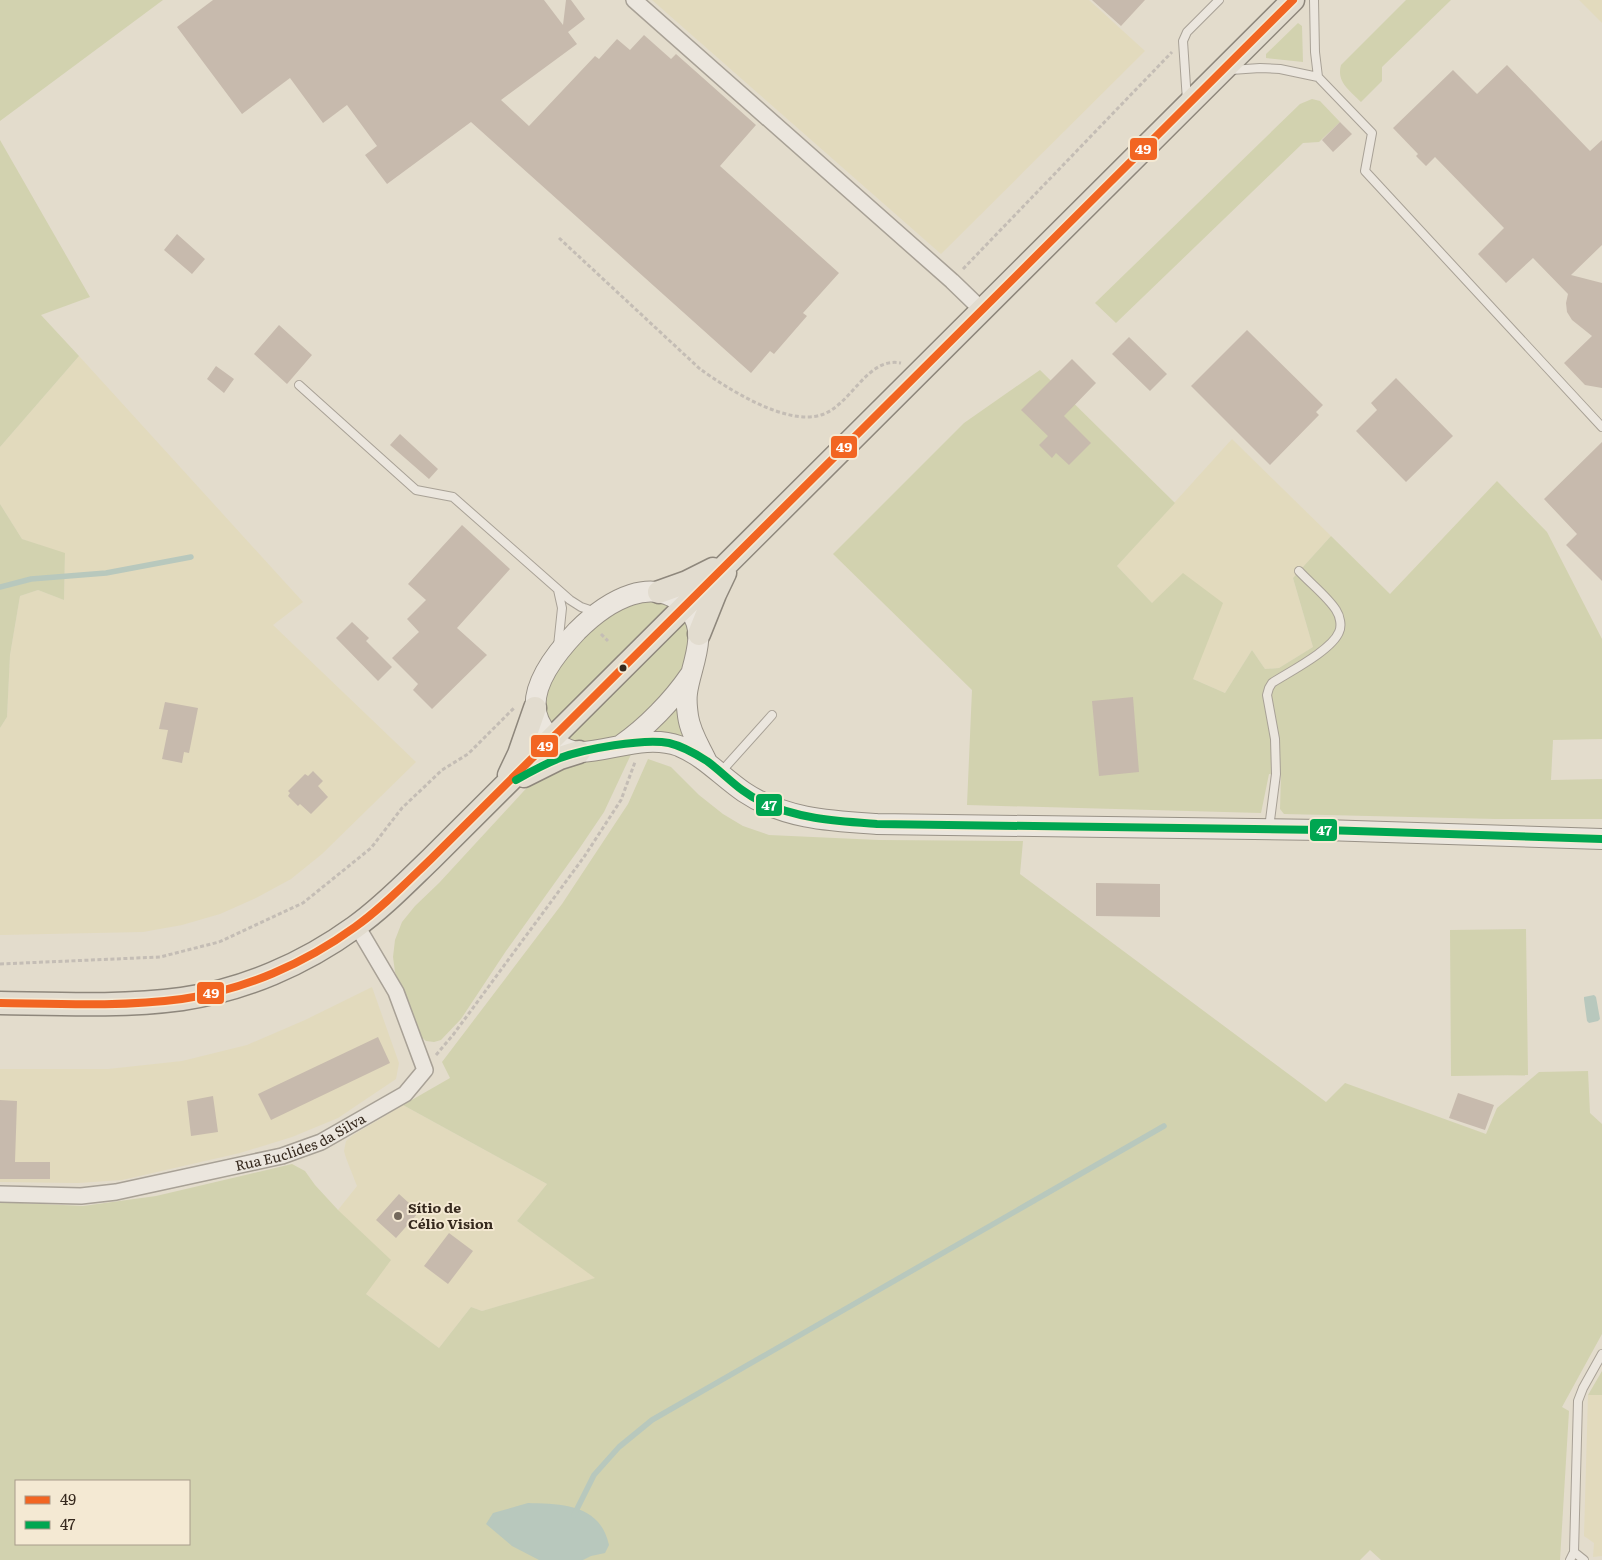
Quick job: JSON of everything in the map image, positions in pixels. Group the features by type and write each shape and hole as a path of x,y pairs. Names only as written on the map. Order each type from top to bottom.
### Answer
{"main road":[{"path":"0,1003 156,1002 210,994 287,968 357,926 405,884 504,787 1294,0"},
{"path":"504,787 519,754 525,708 557,652 598,612 616,601 626,596 659,592 687,582 732,559"},
{"path":"713,767 691,729 688,716 687,693 699,634 714,594 732,559"},
{"path":"659,592 685,606 692,614 699,634"},
{"path":"630,744 676,694 691,674"},
{"path":"525,708 552,739 568,749 579,752"},
{"path":"504,787 560,758 579,752 630,744 668,743 684,749 713,767 750,796 770,806 804,817 840,821 877,824 1269,830 1602,839"}],"street":[{"path":"634,0 952,280 982,310"},
{"path":"357,926 396,992 425,1070"},
{"name":"Rua Euclides da Silva","path":"0,1194 81,1196 116,1192 282,1156 321,1142 405,1094 425,1070"}],"lane":[{"path":"1188,105 1183,41 1188,32 1219,0"},
{"path":"1314,0 1315,52 1318,76"},
{"path":"1222,71 1280,69 1318,76 1372,133 1365,171 1602,427"},
{"path":"299,385 416,490 453,497 570,600 580,606 598,612"},
{"path":"1269,830 1276,774 1275,740 1267,695 1268,688 1272,683 1324,650 1340,631 1340,620 1336,610 1299,572"},
{"path":"557,589 562,608 557,652"},
{"path":"713,767 772,715"},
{"path":"1570,1560 1574,1552 1578,1401 1582,1388 1602,1354"},
{"path":"1574,1552 1584,1560"}],"path":[{"path":"952,280 1183,41"},
{"path":"559,238 700,369 722,385 783,414 802,418 824,414 884,363 895,362 924,368"},
{"path":"0,964 160,957 219,942 303,903 371,848 402,808 442,770 468,754 525,708"},
{"path":"425,1070 453,1035 584,857 621,800 635,762 630,744"}],"shaded area":[{"path":"652,0 1089,0 1145,51 941,254"},
{"path":"1579,0 1602,0 1602,23"},
{"path":"79,356 303,602 273,625 416,762 322,854 291,879 256,898 220,914 182,925 143,932 0,935 0,728 7,717 10,655 20,596 38,590 64,600 65,554 22,539 0,504 0,447"},
{"path":"1232,439 1331,536 1293,578 1313,647 1279,668 1265,669 1252,650 1225,693 1193,679 1152,603 1117,566"},
{"path":"372,987 399,1063 396,1079 338,1118 292,1137 240,1153 122,1180 78,1183 0,1182 0,1069 108,1069 182,1061 247,1045 305,1020"},
{"path":"1594,995 1600,1019 1589,1023 1587,1021 1584,997"},
{"path":"403,1105 547,1184 517,1221 596,1278 482,1311 471,1307 439,1348 366,1294 338,1210 357,1186 344,1151 346,1141 353,1135"},
{"path":"1588,1395 1602,1395 1602,1556 1593,1557 1594,1543 1584,1536"},
{"path":"528,1503 566,1506 588,1514 597,1521 604,1531 609,1545 605,1553 583,1560 539,1560 512,1546 486,1524 493,1513"}],"green space":[{"path":"0,0 163,0 0,121"},
{"path":"1406,0 1451,0 1382,67 1382,81 1361,102 1342,81 1340,76 1341,65"},
{"path":"1298,23 1302,26 1303,62 1266,58 1266,54"},
{"path":"1312,99 1320,101 1340,122 1319,142 1303,143 1116,323 1095,303 1300,104"},
{"path":"0,140 90,297 41,315 79,356 0,447"},
{"path":"1040,370 1175,503 1117,566 1152,603 1183,573 1223,603 1193,679 1225,693 1252,650 1265,669 1279,668 1313,647 1293,578 1331,536 1390,594 1497,481 1547,532 1602,639 1602,739 1553,740 1551,780 1602,779 1602,819 1496,819 1284,814 1280,809 1281,775 1269,774 1261,813 967,805 972,690 833,554 964,423"},
{"path":"0,504 22,539 65,553 64,600 38,590 20,596 10,655 7,717 0,728"},
{"path":"650,598 676,609 689,627 693,747 570,744 546,720 543,698 552,671 608,610"},
{"path":"634,748 604,812 506,951 461,1019 441,1040 434,1042 426,1041 420,1036 395,972 393,957 395,940 402,922 533,781 548,770"},
{"path":"648,759 671,767 699,795 723,814 743,826 769,835 879,840 1023,841 1020,874 1326,1102 1345,1083 1486,1134 1497,1108 1539,1072 1588,1071 1590,1113 1602,1124 1602,1334 1562,1407 1569,1411 1560,1560 1381,1560 1370,1550 1360,1560 0,1560 0,1202 83,1206 156,1196 292,1164 305,1171 338,1210 391,1260 366,1294 439,1348 471,1307 482,1311 595,1278 517,1221 547,1184 403,1105 450,1078 442,1062 562,904 628,804"},
{"path":"1526,929 1528,1075 1451,1076 1450,930"},
{"path":"1602,1371 1602,1395 1588,1395"}],"building":[{"path":"213,0 544,0 563,25 566,0 571,0 585,19 568,32 577,44 501,100 529,126 595,56 599,59 617,39 630,50 644,35 671,59 676,54 756,125 720,166 839,273 803,313 807,316 774,354 770,351 751,373 471,122 387,184 365,155 377,146 347,105 323,123 290,78 242,114 177,27"},
{"path":"1092,0 1145,0 1121,26"},
{"path":"1507,65 1590,151 1602,140 1602,245 1571,275 1602,283 1602,388 1585,385 1564,363 1592,336 1572,320 1567,312 1568,294 1533,258 1506,283 1478,254 1504,228 1435,157 1426,166 1416,156 1418,154 1393,128 1453,70 1477,94"},
{"path":"1340,122 1352,134 1333,152 1322,140"},
{"path":"177,234 205,259 192,274 164,250"},
{"path":"279,325 312,355 287,384 254,354"},
{"path":"1247,330 1323,405 1316,412 1319,415 1270,465 1191,386"},
{"path":"1129,337 1167,374 1150,391 1112,354"},
{"path":"1072,359 1096,383 1064,416 1091,443 1069,465 1056,453 1052,458 1039,445 1048,436 1021,410"},
{"path":"216,366 234,379 224,393 207,379"},
{"path":"1396,378 1453,436 1406,482 1356,431 1377,410 1371,403"},
{"path":"400,434 438,469 429,479 390,445"},
{"path":"1602,442 1602,581 1566,545 1577,534 1544,499"},
{"path":"462,525 510,569 457,628 487,655 432,709 413,690 418,684 392,658 419,632 407,619 426,600 408,584"},
{"path":"352,622 369,638 366,641 392,667 378,681 336,638"},
{"path":"1133,697 1139,772 1099,776 1092,701"},
{"path":"165,702 198,708 189,753 184,752 182,763 162,759 168,730 159,729"},
{"path":"313,771 323,781 318,786 328,797 311,814 300,804 298,806 288,796 290,793 288,791 305,774 308,776"},
{"path":"1096,883 1160,884 1160,917 1096,916"},
{"path":"378,1037 390,1063 271,1120 258,1094"},
{"path":"1458,1093 1494,1105 1485,1130 1449,1118"},
{"path":"213,1096 218,1132 191,1136 187,1101"},
{"path":"0,1100 17,1101 15,1162 50,1162 50,1179 0,1179"},
{"name":"Sítio de Célio Vision","path":"399,1194 419,1212 396,1238 376,1220"},
{"path":"449,1233 473,1251 448,1284 424,1266"}],"waterway":[{"path":"0,587 31,579 106,573 191,557"},
{"path":"574,1515 594,1475 619,1447 652,1420 1164,1126"}],"transit line":[{"name":"49","path":"0,1003 137,1003 159,1002 205,995 273,974 315,953 365,920 431,859 1293,0"},
{"name":"47","path":"516,780 549,763 571,755 614,745 658,742 674,744 707,761 733,783 762,802 804,816 833,820 877,824 1324,830 1602,839"}],"place":[{"name":"Sítio de Célio Vision","path":"398,1216"}]}
